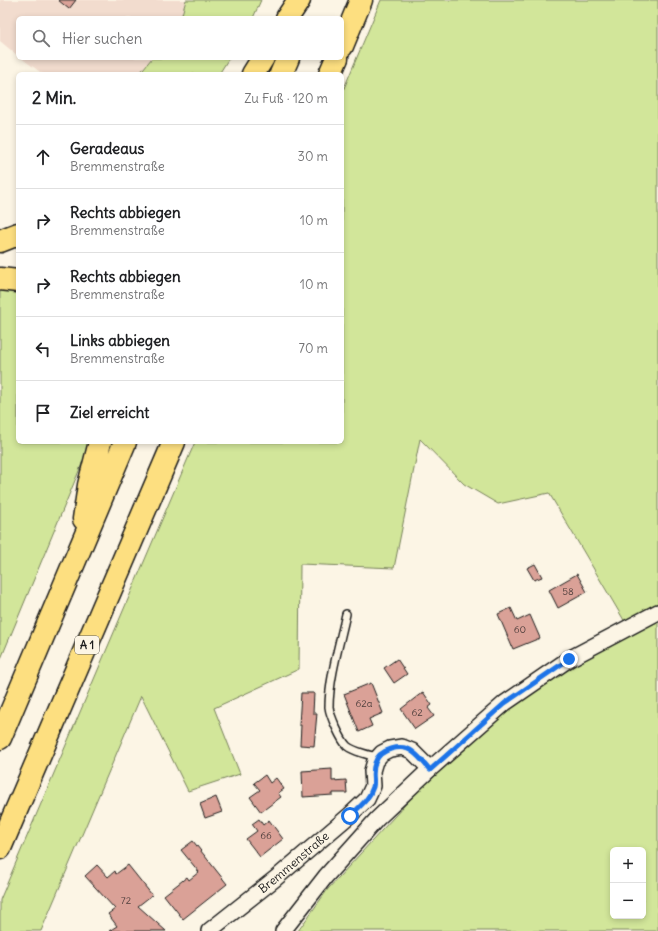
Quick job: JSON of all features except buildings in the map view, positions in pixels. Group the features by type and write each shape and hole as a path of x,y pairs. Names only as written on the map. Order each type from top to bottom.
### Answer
{"highway":[{"path":"288,16 299,0"},
{"path":"306,16 312,0"},
{"path":"344,41 361,0"},
{"path":"254,72 262,60"},
{"path":"282,72 287,60"},
{"path":"331,72 336,60"},
{"path":"0,242 16,235"},
{"path":"0,279 16,281"},
{"path":"78,554 89,485 99,444"},
{"path":"0,738 124,444"},
{"name":"A 1","path":"0,848 173,444"}],"street":[{"path":"283,931 326,876 372,825 430,770 505,703 569,659 658,612"},
{"path":"379,757 382,753 390,749 402,747 412,751 430,770"},
{"name":"Bremmenstraße","path":"209,931 276,878 350,816 367,799 373,786 372,771 375,761 379,757"}],"lane":[{"path":"346,614 331,683 329,709 339,733 347,746 370,756 379,757"}],"shaded area":[{"path":"0,0 186,0 182,16 16,16 16,54 0,41"},
{"path":"24,60 150,60 141,72 40,72"}],"green space":[{"path":"186,0 261,0 254,16 182,16"},
{"path":"381,0 658,0 658,606 625,622 549,493 498,504 464,484 420,439 394,568 300,564 299,669 214,708 240,774 188,791 141,696 41,931 0,931 0,900 194,444 344,444 344,88"},
{"path":"150,60 228,60 220,72 141,72"},
{"path":"0,288 16,289 16,444 90,444 0,661"},
{"path":"658,618 658,931 298,931 328,889 415,794 506,710 569,667"}],"route":[{"path":"350,816 367,799 373,786 372,771 375,761 382,753 390,749 402,747 412,751 430,770 505,703 569,659"}]}
